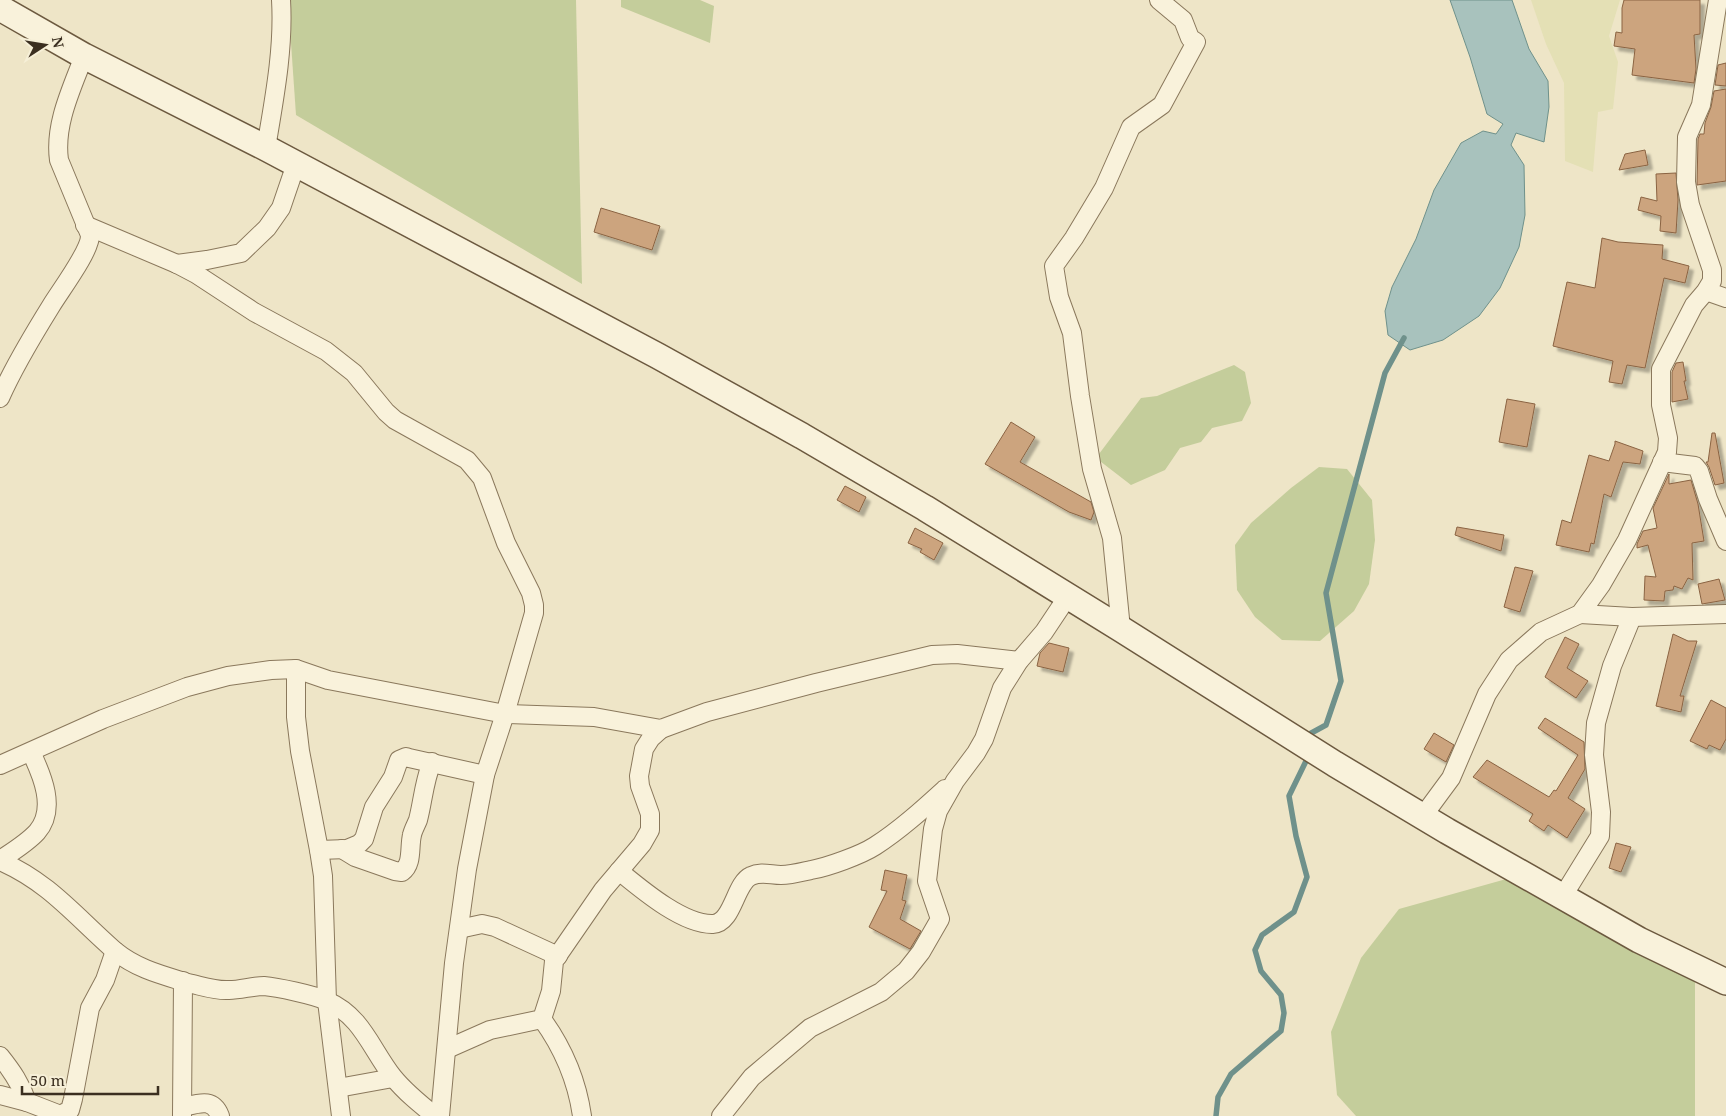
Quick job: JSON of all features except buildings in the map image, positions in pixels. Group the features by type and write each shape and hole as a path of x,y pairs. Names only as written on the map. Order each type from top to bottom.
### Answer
{"street":[{"path":"266,148 274,100 282,22 281,0"},
{"path":"1121,629 1112,538 1092,469 1072,333 1059,297 1054,266 1074,238 1104,188 1131,126 1162,105 1196,42 1190,38 1183,20 1159,0"},
{"path":"1423,816 1451,778 1486,694 1509,660 1541,632 1580,614 1602,585 1627,540 1667,452 1668,438 1661,406 1661,369 1694,305 1712,281 1712,270 1690,205 1686,182 1687,138 1701,106 1717,54 1718,0"},
{"path":"0,8 84,56 266,148 658,356 802,436 925,508 1335,764 1639,940 1726,982"},
{"path":"0,398 50,307 89,244 90,235 59,160 57,149 65,106 84,56"},
{"path":"177,264 207,260 241,252 267,228 281,208 296,164"},
{"path":"85,226 177,264 196,274 254,312 326,352 354,373 386,412 395,420 466,460 482,478 506,543 531,593 534,613 485,776 467,870 451,997 440,1116"},
{"path":"1706,291 1726,298"},
{"path":"1662,462 1695,466 1699,471 1708,499 1726,542"},
{"path":"721,1116 752,1077 810,1028 881,992 906,971 921,952 940,919 927,881 933,829 938,811 955,781 984,739 1002,688 1019,661 1044,632 1068,596"},
{"path":"1580,614 1632,617 1726,614"},
{"path":"1563,896 1600,836 1601,812 1594,755 1596,723 1612,666 1632,617"},
{"path":"542,1019 551,991 554,961 603,890 642,844 650,830 650,814 640,786 639,776 644,749 651,738 661,730 707,712 816,682 932,655 957,654 1019,661"},
{"path":"296,669 296,717 300,751 323,876 327,1000 341,1116"},
{"path":"0,765 95,722 187,687 228,676 271,670 296,669 328,680 505,714 594,717 661,730"},
{"path":"31,752 41,772 46,788 46,810 43,821 37,832 0,861 30,876 58,896 115,951 142,968 212,989 229,990 264,986 327,1000 352,1017 360,1025 393,1078 416,1102 435,1116"},
{"path":"319,850 342,849 359,844 364,839 374,807 393,777 399,760 406,757 485,776"},
{"path":"342,849 355,857 395,871 402,872 405,870 408,866 412,837 418,821 426,777 432,762"},
{"path":"618,871 670,909 700,922 713,924 720,922 726,916 746,878 754,874 782,875 824,867 873,848 912,819 955,781"},
{"path":"459,929 482,924 495,927 558,956"},
{"path":"0,1096 27,1102 64,1116 64,1113 70,1110 90,1008 105,980 115,951"},
{"path":"183,981 183,1112 203,1103 212,1104 217,1108 220,1116"},
{"path":"447,1049 490,1030 542,1019"},
{"path":"542,1019 553,1034 575,1080 582,1116"},
{"path":"0,1056 13,1072 27,1102"},
{"path":"338,1088 393,1078"}],"shaded area":[{"path":"1531,0 1620,0 1609,36 1618,62 1613,109 1598,112 1593,172 1565,161 1564,83 1546,44"}],"green space":[{"path":"288,0 576,0 582,284 296,115"},
{"path":"621,0 700,0 714,6 710,43 621,7"},
{"path":"1234,365 1245,372 1251,403 1242,421 1212,428 1201,442 1180,448 1165,470 1131,485 1096,458 1141,398 1157,396"},
{"path":"1319,467 1347,469 1372,500 1375,540 1369,584 1354,611 1320,641 1282,640 1255,617 1237,590 1235,545 1251,523 1291,488"},
{"path":"1528,873 1695,974 1695,1116 1356,1116 1337,1095 1331,1032 1361,958 1399,909"}],"water":[{"path":"1450,0 1512,0 1529,49 1548,81 1549,107 1544,142 1516,133 1511,145 1524,165 1525,215 1519,247 1500,288 1479,316 1443,340 1410,350 1388,335 1385,311 1392,287 1416,239 1434,190 1461,143 1483,131 1496,134 1503,124 1487,114"}],"waterway":[{"path":"1304,737 1326,725 1341,681 1326,593 1385,373 1404,338"},
{"path":"1216,1116 1218,1097 1231,1074 1281,1031 1284,1013 1281,995 1261,971 1255,950 1262,935 1294,912 1307,877 1296,836 1289,796 1307,759 1305,755"}]}
